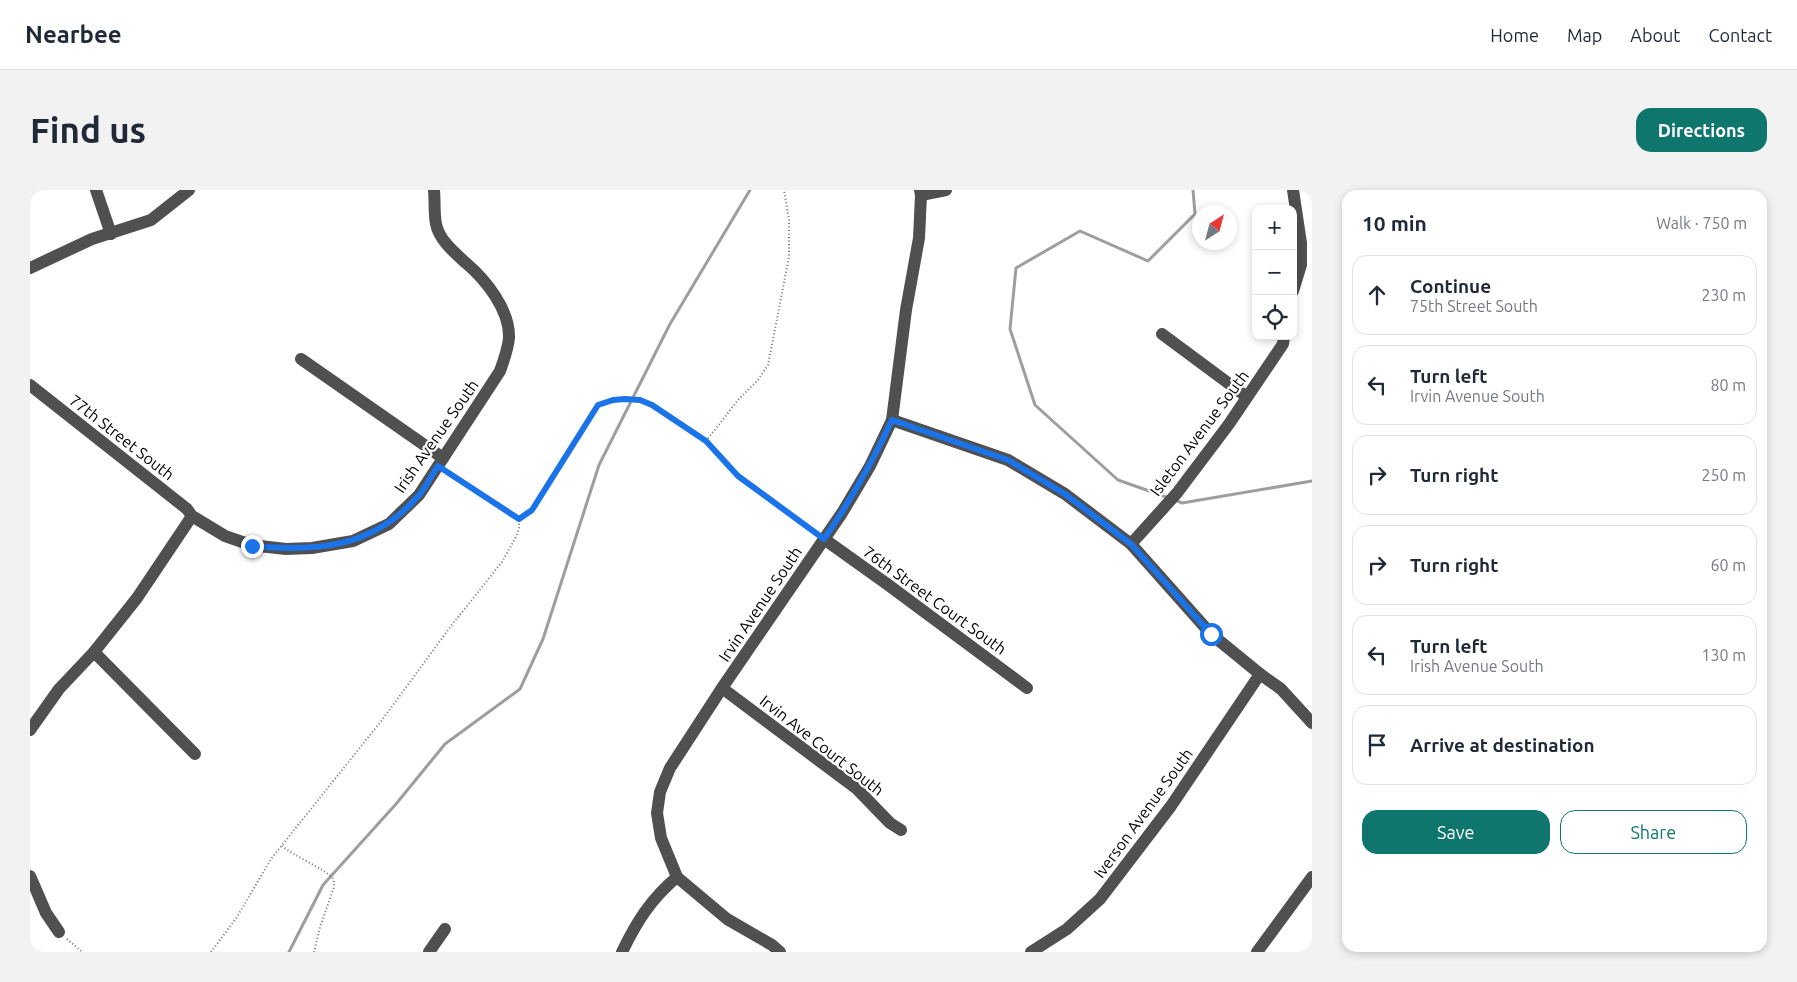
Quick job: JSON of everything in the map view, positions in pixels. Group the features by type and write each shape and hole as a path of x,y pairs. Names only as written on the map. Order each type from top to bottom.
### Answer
{"street":[{"path":"96,190 111,234"},
{"path":"30,268 92,239 151,220 189,190"},
{"name":"Irish Avenue South","path":"192,516 225,536 252,546 286,549 312,548 353,541 389,524 419,495 500,371 507,351 509,335 504,315 492,290 482,276 445,242 436,226 434,190"},
{"name":"Irvin Avenue South","path":"677,877 661,838 657,813 660,792 670,768 722,688 842,513 870,466 892,420 906,310 919,238 921,192 946,190"},
{"path":"1293,190 1301,243 1301,265 1297,278"},
{"path":"1162,334 1247,397"},
{"name":"Isleton Avenue South","path":"1131,544 1177,493 1229,424 1283,340"},
{"path":"301,359 440,462"},
{"name":"77th Street South","path":"30,385 187,509 192,516"},
{"path":"892,420 1008,460 1065,494 1131,544 1211,634 1281,689 1312,723"},
{"path":"30,730 59,689 94,652 137,598 192,516"},
{"name":"76th Street Court South","path":"824,539 1027,688"},
{"path":"94,652 195,754"},
{"name":"Iverson Avenue South","path":"1031,952 1067,929 1100,899 1171,806 1260,674"},
{"name":"Irvin Ave Court South","path":"722,688 857,789 890,823 901,830"},
{"path":"30,876 46,913 59,932"},
{"path":"622,952 642,914 661,891 677,877 727,919 772,944 780,952"},
{"path":"1257,952 1312,877"},
{"path":"429,952 445,929"}],"path":[{"path":"706,441 738,400 758,380 768,365 789,257 789,220 784,190"},
{"path":"519,519 532,510 598,405 613,400 640,400 652,405 706,441 738,476 824,539"},
{"path":"440,462 519,519"},
{"path":"211,952 237,917 258,878 281,845 382,720 451,626 502,562 516,537 519,519"},
{"path":"281,845 299,858 328,874 334,882 315,943 314,952"},
{"path":"59,932 82,952"}],"waterway":[{"path":"289,952 323,885 396,804 445,744 520,689 543,639 599,465 670,324 750,190"},
{"path":"1169,498 1118,480 1035,405 1010,329 1016,268 1080,231 1148,261 1195,214 1193,190"},
{"path":"1175,500 1182,503 1312,481"}],"route":[{"path":"252,546 286,549 312,548 353,541 389,524 419,495 438,466 519,519 526,516 532,510 598,405 613,400 625,399 640,400 652,405 689,429 706,441 738,476 824,539 870,466 892,420 1008,460 1065,494 1131,544 1211,634"}]}
